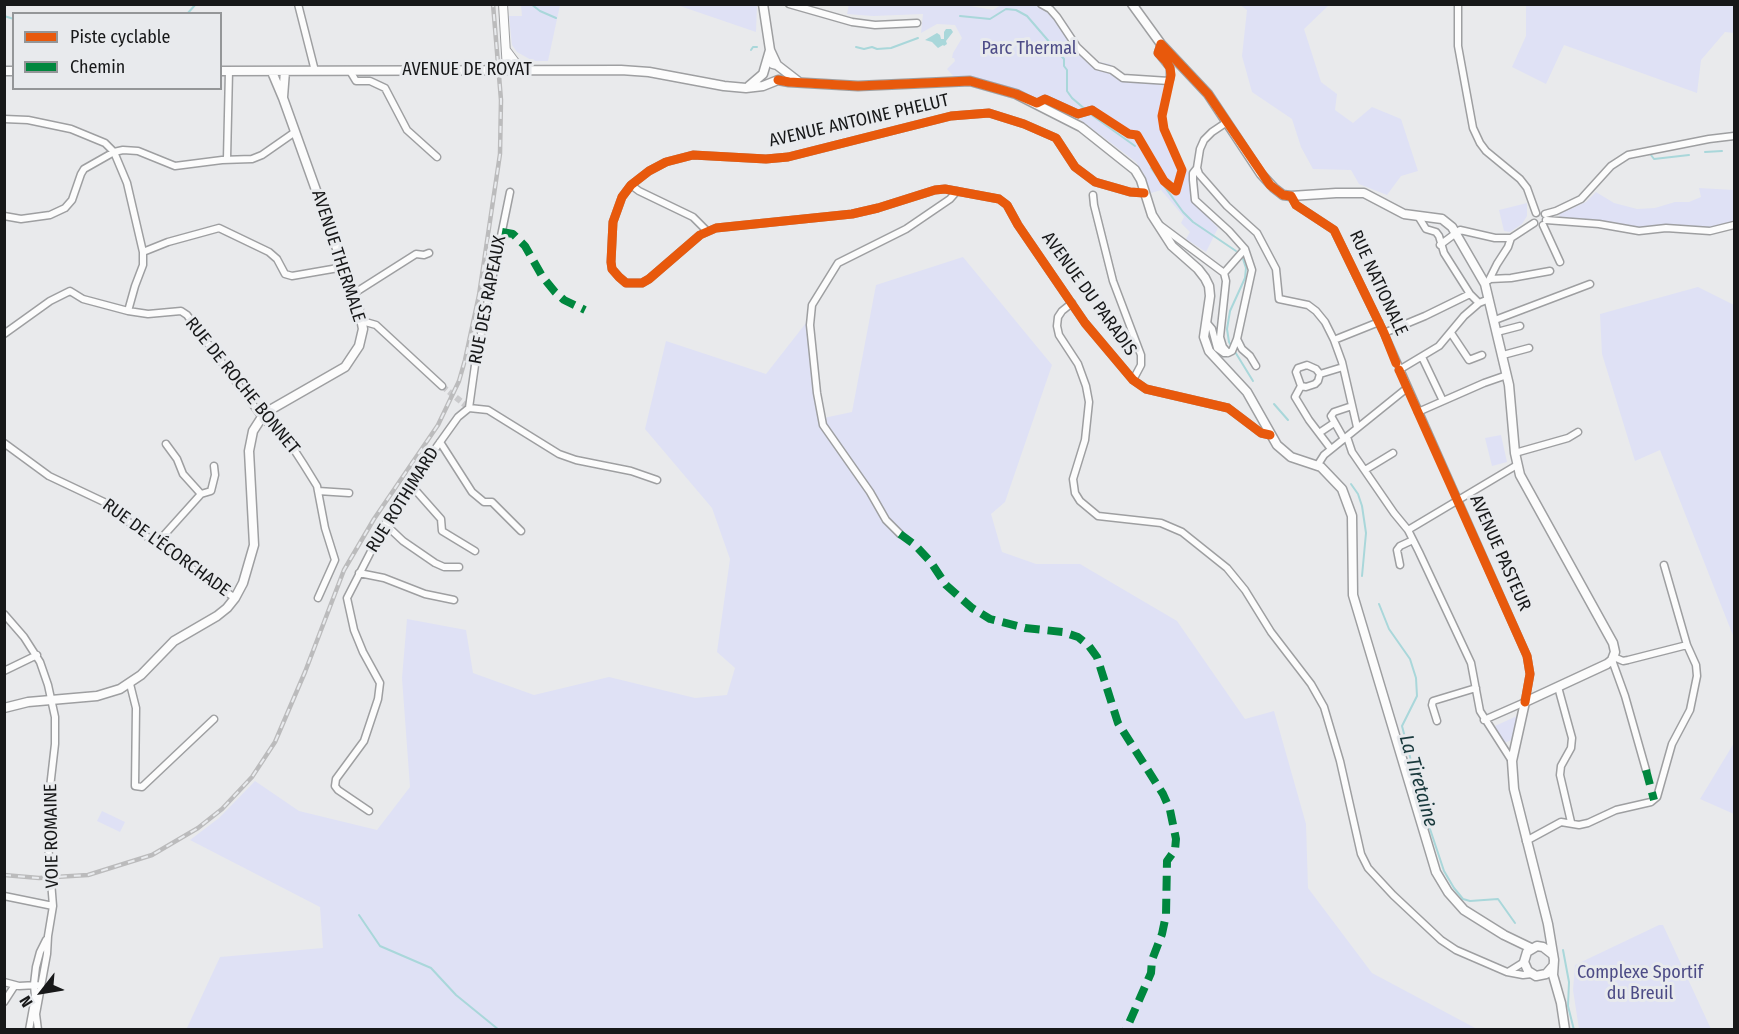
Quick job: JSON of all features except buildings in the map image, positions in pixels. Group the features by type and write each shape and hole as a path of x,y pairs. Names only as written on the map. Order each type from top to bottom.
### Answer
{"main road":[{"path":"746,88 763,86 774,81 781,74 770,50 762,4"},
{"path":"1132,4 1161,44 1208,94 1270,185 1283,195 1291,196 1364,193 1377,198 1398,212 1442,219 1456,233 1487,281 1507,375 1517,465 1526,486 1613,644 1615,652 1613,658 1600,668 1526,702"},
{"path":"770,50 765,70 767,80 858,86 970,81 1016,94 1081,127 1135,170 1156,222 1172,246 1198,269 1209,286 1210,296 1204,337 1209,351 1247,392 1277,445 1292,457 1326,471 1342,489 1352,516 1353,596 1436,872 1448,892 1464,910 1504,935 1548,950 1552,954 1556,988 1565,1029"},
{"path":"746,88 758,80 772,64 779,66 800,83"},
{"name":"AVENUE DE ROYAT","path":"225,71 630,70 746,88"},
{"name":"AVENUE THERMALE","path":"283,98 285,71"},
{"name":"AVENUE THERMALE","path":"262,417 273,408 348,364 361,342 362,321 272,72"},
{"path":"4,708 24,702 105,694 130,684 174,641 217,616 235,598 246,574 254,544 249,445 253,431 262,417"},
{"name":"AVENUE PASTEUR","path":"1526,702 1512,761 1514,789 1552,954"},
{"path":"1524,959 1549,933"},
{"path":"1504,935 1521,951 1528,971 1541,976 1556,988"},
{"path":"1541,976 1553,966"}],"street":[{"path":"298,4 315,71"},
{"path":"503,4 506,50 514,62 511,70"},
{"path":"789,4 852,22 875,25 917,23"},
{"path":"1041,4 1050,9 1077,47 1097,66 1105,67 1123,78 1169,81 1170,69 1158,53 1161,44"},
{"path":"1458,4 1458,46 1473,128 1486,151 1520,179 1527,188 1536,213 1545,220 1560,262"},
{"path":"225,71 227,159"},
{"path":"350,71 356,81 370,81 385,88 407,130 437,157"},
{"path":"1036,103 1045,99 1078,114 1092,110"},
{"name":"AVENUE ANTOINE PHELUT","path":"957,191 935,190 852,214 716,228 700,235 649,279 635,284 627,283 619,278 612,269 613,222 616,207 631,185 649,171 680,156 693,154 766,159 788,157 951,116 989,114 1024,124 1056,138 1075,167 1095,182 1130,192 1144,193"},
{"path":"4,119 28,120 71,129 105,143 114,152 128,183 143,252 143,265 128,311 83,299 69,291 50,301 4,334"},
{"path":"1227,122 1204,140 1197,168 1199,174 1227,206 1251,226 1266,249 1276,269 1279,299 1308,305 1325,322 1343,367 1357,427"},
{"path":"4,216 21,219 50,215 65,208 72,200 84,168 114,152 123,150 138,152 175,166 227,159 252,159 262,155 295,132"},
{"path":"1440,245 1460,230 1495,238 1511,238 1534,223 1537,225 1556,211 1581,199 1611,166 1628,155 1734,136"},
{"path":"1197,168 1193,173 1195,200 1229,231 1243,251 1252,270 1233,347 1224,353 1217,348 1212,329 1206,321"},
{"path":"631,185 693,217 707,231"},
{"path":"900,534 886,520 870,492 823,425 811,336 812,305 838,263 906,229 950,200 957,191"},
{"name":"AVENUE DU PARADIS","path":"957,191 1004,201 1085,323 1133,380 1146,389 1227,408 1261,433 1270,435"},
{"name":"RUE DES RAPEAUX","path":"469,408 476,358 510,192"},
{"path":"1093,195 1113,281 1141,355 1141,365 1133,380"},
{"name":"RUE NATIONALE","path":"1291,196 1296,205 1334,230 1379,322 1407,388"},
{"path":"1534,223 1536,213"},
{"path":"1419,216 1426,229 1436,232 1440,245 1470,294 1479,303"},
{"path":"1545,220 1599,224 1639,231 1666,228 1710,231 1734,225"},
{"path":"1156,222 1224,273 1226,280 1220,337 1223,347 1242,349 1256,366"},
{"path":"143,252 168,242 219,228 269,252 277,259 285,274 292,276 344,267"},
{"path":"1487,281 1511,238"},
{"path":"1224,273 1243,251"},
{"path":"352,294 416,254 429,253"},
{"path":"1487,281 1551,271"},
{"path":"1495,320 1590,284"},
{"path":"1384,333 1470,294"},
{"path":"1399,370 1439,346 1464,316 1489,298"},
{"path":"1072,303 1058,317 1057,326 1059,335 1078,364 1089,402 1088,423 1073,479 1075,493 1080,501 1098,516 1161,523 1182,532 1227,568 1245,590 1271,632 1311,684 1324,707 1340,761 1361,854 1368,868 1441,940 1456,950 1507,972 1532,974"},
{"name":"RUE DE ROCHE BONNET","path":"128,311 148,314 181,311 188,315 262,417 293,448 317,486 325,528 335,560 318,598"},
{"path":"362,321 376,326 442,386"},
{"path":"1334,340 1379,322"},
{"path":"1497,332 1520,326"},
{"path":"1451,333 1469,360 1482,355"},
{"path":"1503,355 1529,348"},
{"path":"1422,357 1443,401"},
{"path":"1320,374 1316,369 1307,365 1298,368 1296,372 1301,386 1296,397 1318,433 1331,449"},
{"path":"1320,374 1343,367"},
{"path":"1301,386 1314,384 1318,381 1320,374"},
{"path":"1418,412 1507,375"},
{"path":"1317,466 1321,458 1331,449 1407,388"},
{"name":"AVENUE PASTEUR","path":"1407,388 1527,656 1530,674 1526,702"},
{"path":"1352,406 1334,412 1332,416 1334,423 1394,513 1408,530 1471,663 1480,711 1484,720 1512,761"},
{"path":"469,408 488,410 559,454 576,460 631,471 657,480"},
{"name":"RUE ROTHIMARD","path":"369,811 335,786 336,779 364,741 378,699 380,683 354,630 347,598 385,524 410,484 458,417 469,408"},
{"path":"1318,433 1334,423"},
{"path":"1515,453 1568,438 1578,432"},
{"path":"440,442 472,492 484,502 492,502 521,531"},
{"name":"RUE DE L'ÉCORCHADE","path":"4,443 49,476 104,502 156,544 235,598"},
{"path":"166,444 177,459 183,474 201,494"},
{"path":"1365,470 1393,453"},
{"path":"1408,530 1517,465"},
{"path":"156,544 201,494 211,491 216,475 214,466"},
{"path":"410,484 441,519 442,531 475,551"},
{"path":"318,491 349,493"},
{"path":"385,524 403,541 435,563 444,567 459,567"},
{"path":"1400,564 1397,550 1400,546 1413,540"},
{"path":"1526,841 1554,824 1588,823 1616,810 1650,802 1658,797 1672,744 1690,710 1697,676 1696,665 1687,645 1664,566"},
{"path":"359,573 384,578 425,594 454,600"},
{"name":"VOIE ROMAINE","path":"4,614 37,656 52,700 56,730 48,805 53,906 48,936 40,952 36,1014 38,1029"},
{"path":"1613,658 1623,661 1687,645"},
{"path":"4,671 37,656"},
{"path":"1613,658 1646,770"},
{"path":"130,684 136,708 135,786 142,787 214,719"},
{"path":"1558,687 1572,738 1571,748 1561,766 1560,775 1570,822"},
{"path":"1437,721 1433,701 1476,688"},
{"path":"1484,720 1526,702"},
{"path":"4,896 53,906"},
{"path":"1507,972 1524,959"},
{"path":"4,982 15,985 37,985"},
{"path":"4,1002 15,985"},
{"name":"VOIE ROMAINE","path":"29,1029 37,985"}],"green space":[{"name":"Parc Thermal","path":"849,4 959,4 993,10 1001,5 1046,5 1068,25 1080,45 1099,62 1110,64 1124,76 1166,80 1171,83 1165,114 1166,128 1174,150 1190,174 1192,201 1218,228 1206,252 1186,239 1190,232 1181,223 1184,217 1161,190 1151,193 1145,176 1136,162 1078,118 1043,100 991,84 954,77 947,69 955,61 952,58 953,53 962,38 955,25 937,24 921,33 923,14 873,16 847,14"},
{"path":"521,5 560,5 548,61 533,61 517,52 512,45 509,16 522,16"},
{"path":"677,5 757,5 756,32"},
{"path":"1240,5 1329,5 1304,29 1321,82 1337,94 1335,110 1353,123 1372,107 1401,119 1418,171 1401,176 1387,195 1359,184 1351,170 1313,169 1301,147 1292,119 1252,92 1242,56 1247,10"},
{"path":"1526,5 1734,5 1734,33 1725,32 1701,60 1697,93 1564,45 1546,84 1512,67 1526,36"},
{"path":"1699,188 1734,190 1734,224 1710,229 1644,229 1597,221 1561,219 1559,214 1586,202 1596,192 1614,203 1637,209 1655,208 1675,202 1689,202 1701,197"},
{"path":"1527,203 1527,216 1522,224 1510,232 1504,231 1499,210"},
{"path":"963,257 1052,365 1005,502 991,514 1002,552 1036,564 1080,564 1177,621 1245,719 1274,711 1306,824 1308,888 1372,973 1477,1029 186,1030 220,957 323,948 320,907 190,840 219,818 255,781 299,811 377,830 410,787 402,678 407,619 466,630 473,673 534,695 609,677 695,698 727,695 735,668 717,652 730,559 712,508 645,429 666,341 766,374 806,323 819,419 852,412 876,285"},
{"path":"1698,287 1734,305 1734,638 1660,450 1635,461 1602,354 1600,314"},
{"path":"1501,435 1507,462 1492,466 1485,438"},
{"path":"1517,716 1512,740 1504,743 1495,726"},
{"path":"1734,743 1734,814 1700,799"},
{"path":"102,811 125,822 120,832 97,821"},
{"name":"Complexe Sportif du Breuil","path":"1663,925 1711,1029 1579,1029 1573,990 1575,965"}],"shaded area":[{"path":"946,29 951,29 953,32 944,46 938,48 932,42 925,40 937,33 941,39 944,39"}],"waterway":[{"path":"189,12 196,4"},
{"path":"531,4 556,18"},
{"name":"La Tiretaine","path":"960,16 990,19 1006,9 1016,10 1027,16 1064,59 1064,66 1067,70 1067,91 1072,98 1135,146"},
{"path":"4,16 12,18"},
{"name":"La Tiretaine","path":"856,47 891,48 918,38"},
{"name":"La Tiretaine","path":"751,50 757,47"},
{"path":"1705,152 1722,151"},
{"path":"1651,155 1654,159 1689,155"},
{"name":"La Tiretaine","path":"1151,168 1193,222 1236,251"},
{"name":"La Tiretaine","path":"1243,259 1246,268 1245,278 1230,311 1227,329 1229,342 1253,381"},
{"name":"La Tiretaine","path":"1274,404 1288,420"},
{"name":"La Tiretaine","path":"1351,484 1362,506 1366,533 1362,576"},
{"name":"La Tiretaine","path":"1379,604 1389,629 1410,659 1416,678 1417,696 1402,726 1424,811 1444,871 1463,899 1470,901 1498,899 1515,923"},
{"path":"359,915 380,946 431,968 456,995 499,1030"},
{"name":"La Tiretaine","path":"1563,950 1569,982 1568,1006 1574,1030"}],"tunnel":[{"path":"442,386 469,408"}],"railway":[{"path":"4,875 39,878 88,875 152,855 198,828 222,809 252,777 275,742 344,570 374,519 438,425 459,381 479,295 500,154 501,100 493,4"}],"marked path":[{"path":"502,232 513,234 525,246 542,276 555,292 564,300 585,310"},
{"path":"900,534 915,545 930,561 946,585 972,608 990,619 1025,628 1063,632 1078,637 1089,646 1097,657 1118,723 1163,794 1170,810 1176,839 1175,850 1167,861 1166,915 1162,934 1152,960 1151,973 1126,1030"},
{"path":"1646,770 1654,800"}],"cycle path":[{"path":"778,80 858,86 970,81 1016,94 1037,103 1045,99 1078,114 1092,110 1129,134 1137,135 1164,181 1176,191 1182,170 1164,129 1162,116 1171,75 1166,61 1158,53 1161,44 1208,94 1270,185 1283,195 1291,196 1296,205 1334,230 1396,363"},
{"path":"1144,193 1130,192 1095,182 1075,167 1056,138 1024,124 989,113 951,116 788,157 766,159 693,155 666,162 649,171 631,185 622,197 613,222 611,262 612,269 626,283 642,283 700,235 716,228 852,214 935,190 945,189 999,199 1007,205 1018,225 1085,323 1133,380 1146,389 1228,408 1261,433 1270,435"},
{"path":"1399,370 1527,656 1530,674 1525,702"}]}
